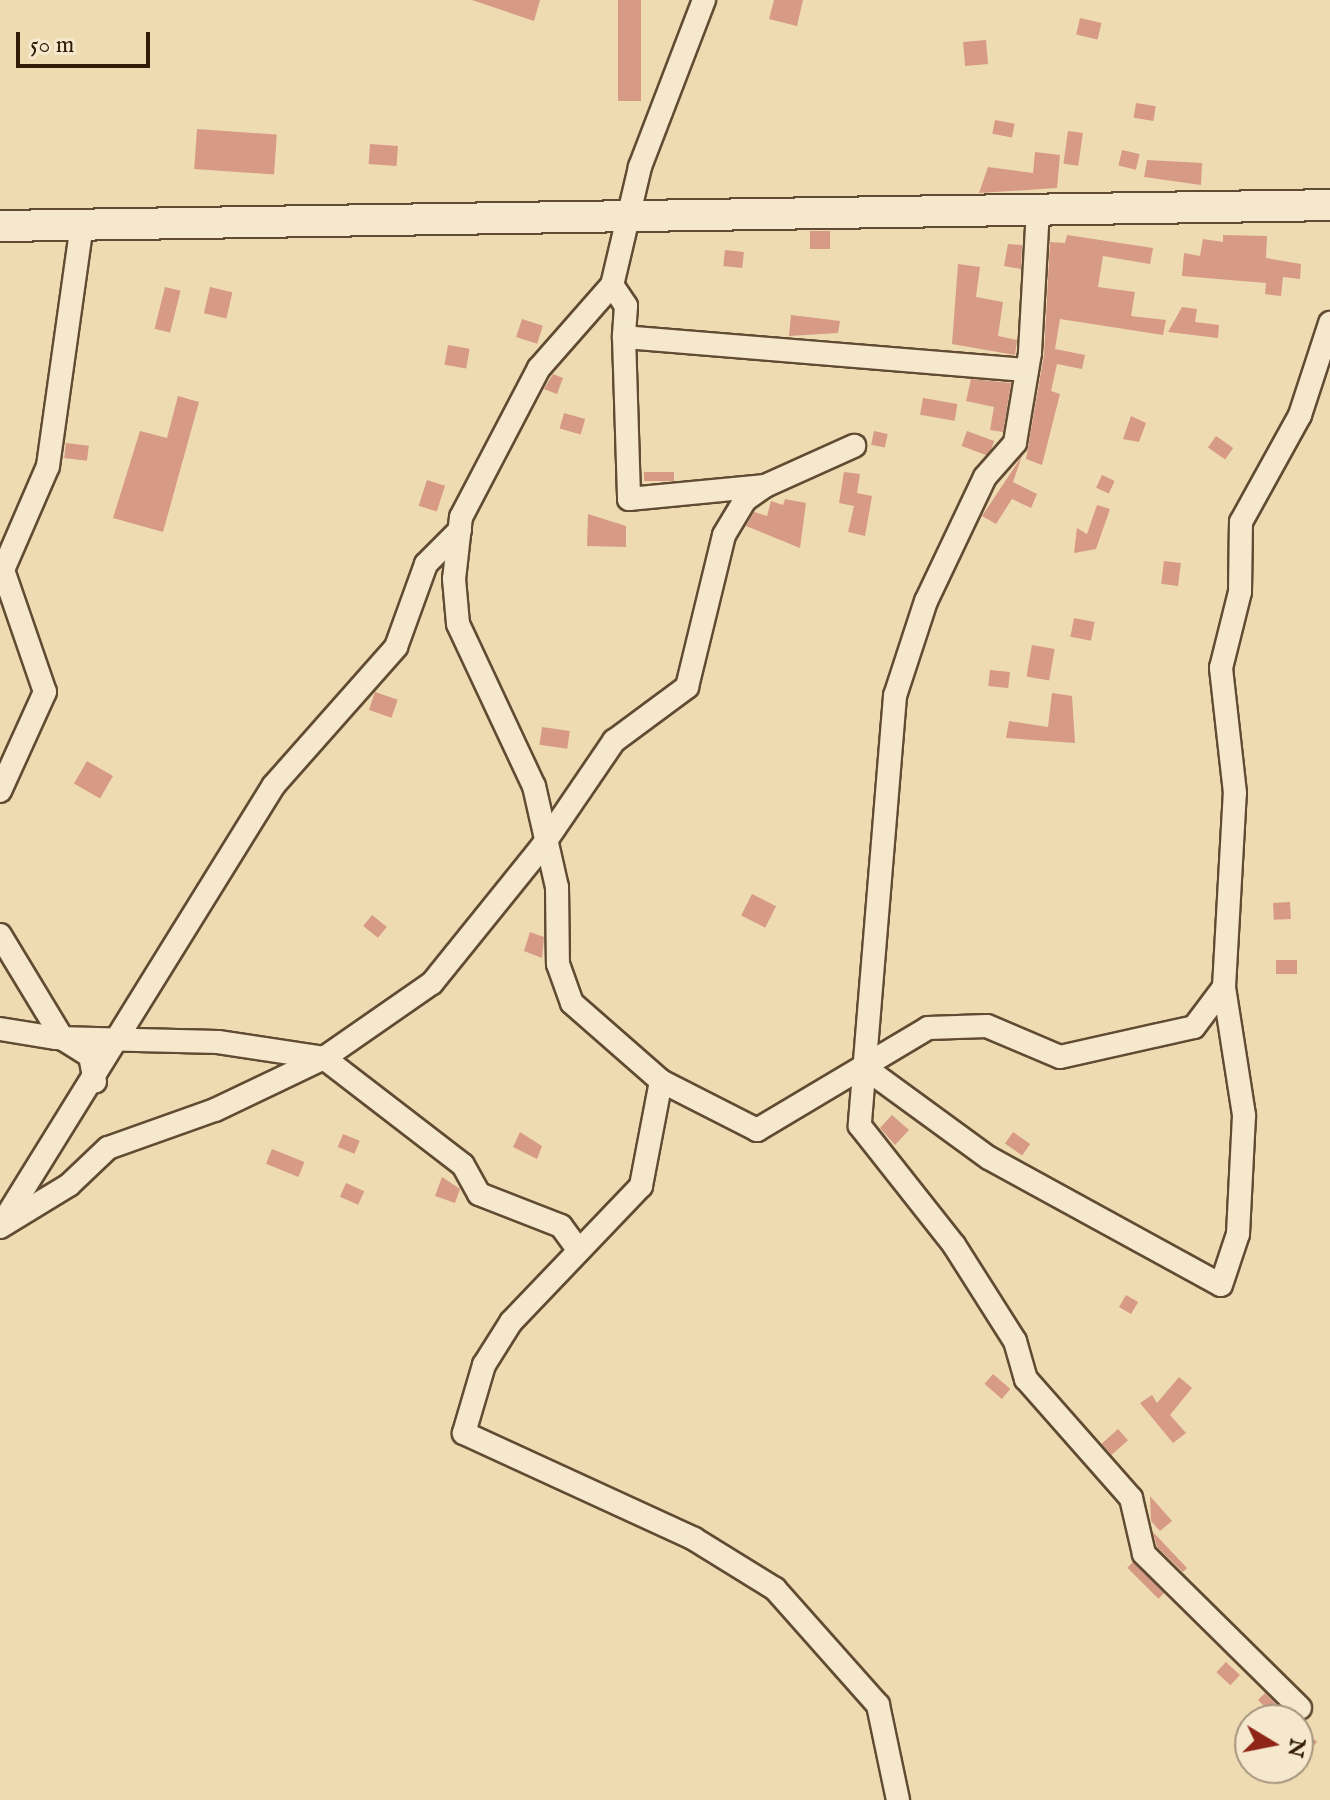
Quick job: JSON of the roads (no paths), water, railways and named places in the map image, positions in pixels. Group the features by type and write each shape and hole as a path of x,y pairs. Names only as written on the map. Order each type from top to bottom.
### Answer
{"main road":[{"path":"0,226 1330,205"}],"street":[{"path":"0,1227 95,1082 120,1040 141,993 274,785 396,647 426,564 460,530 539,368 612,285 628,214 704,0"},
{"path":"1038,209 1027,370 1015,443 985,477 926,601 895,696 860,1126 954,1245 1015,1341 1026,1379 1131,1498 1144,1554 1296,1704"},
{"path":"0,791 45,692 3,570 48,466 82,224"},
{"path":"612,285 626,306 624,337 629,499 765,486"},
{"path":"864,1067 989,1158 1221,1285 1238,1234 1244,1115 1224,987 1235,793 1221,668 1240,592 1241,522 1300,415 1330,323"},
{"path":"624,337 1027,370"},
{"path":"0,1227 69,1185 108,1148 215,1110 324,1058 432,983 541,848 545,833 614,741 687,687 724,535 745,500 765,486 854,446"},
{"path":"460,530 458,624 534,786 557,887 558,964 572,1003 661,1081 757,1130 928,1028 987,1026 1060,1057 1138,1044 1194,1027 1224,987"},
{"path":"0,935 63,1039 90,1056 95,1082"},
{"path":"0,1029 63,1039 218,1042 324,1058 387,1100 463,1165 479,1194 561,1226 576,1247"},
{"path":"661,1081 641,1186 576,1247 484,1365 464,1433 694,1539 775,1589 878,1705 898,1800"}]}
